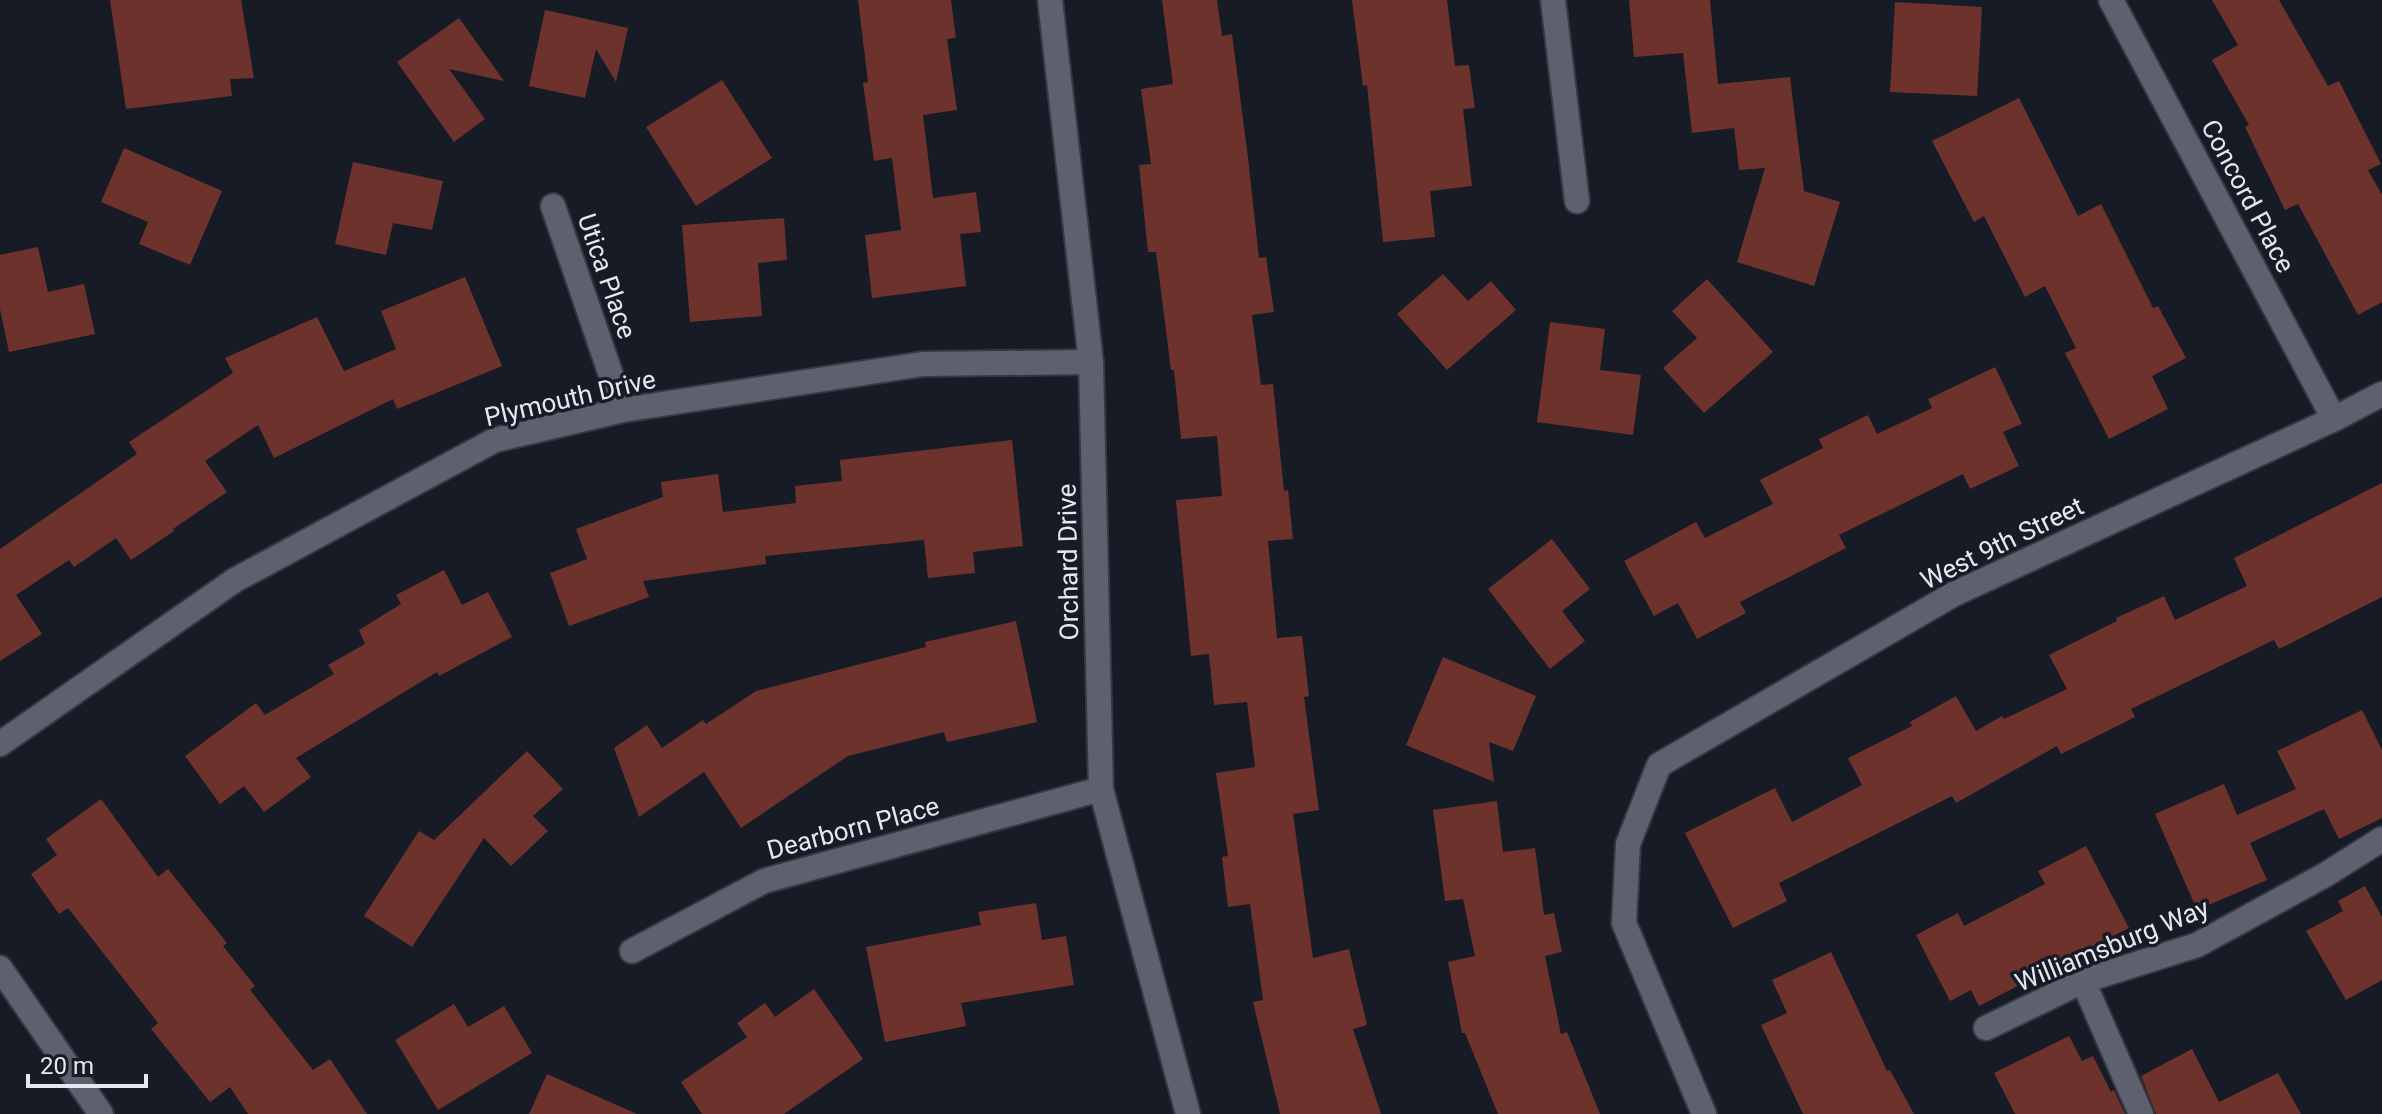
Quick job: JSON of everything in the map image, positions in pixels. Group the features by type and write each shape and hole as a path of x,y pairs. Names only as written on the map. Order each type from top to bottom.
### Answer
{"street":[{"name":"Orchard Drive","path":"1050,0 1091,362 1101,789 1188,1114"},
{"path":"1553,0 1577,201"},
{"name":"Concord Place","path":"2111,0 2334,419"},
{"name":"Utica Place","path":"553,206 623,410"},
{"name":"Plymouth Drive","path":"0,744 235,580 495,440 623,410 923,364 1091,362"},
{"name":"West 9th Street","path":"1704,1114 1624,923 1628,844 1659,765 1954,594 2382,394"},
{"name":"Dearborn Place","path":"632,951 764,881 1101,789"},
{"name":"Williamsburg Way","path":"1986,1028 2083,981 2197,945 2325,875 2382,839"},
{"path":"0,968 101,1114"},
{"path":"2083,981 2141,1114"}],"building":[{"path":"110,0 241,0 254,78 230,79 232,96 126,109"},
{"path":"858,0 951,0 956,38 947,39 957,110 923,115 933,198 976,192 981,232 960,234 966,286 872,298 865,235 901,230 892,158 874,161 863,83 868,82"},
{"path":"1162,0 1217,0 1222,36 1232,34 1259,258 1266,257 1274,312 1252,315 1261,385 1273,384 1284,491 1288,490 1293,539 1268,541 1277,638 1302,636 1309,696 1304,697 1319,810 1293,814 1313,958 1349,949 1367,1025 1353,1029 1381,1114 1280,1114 1253,1002 1263,1000 1250,904 1228,907 1222,857 1228,856 1216,773 1255,767 1247,702 1214,705 1209,654 1191,656 1176,500 1222,496 1217,436 1181,439 1156,252 1148,252 1139,165 1151,164 1141,89 1173,84"},
{"path":"1352,0 1447,0 1455,66 1469,65 1475,108 1463,109 1472,186 1430,191 1435,237 1383,242 1367,85 1363,86"},
{"path":"1629,0 1710,0 1718,84 1790,77 1804,191 1840,202 1814,286 1737,262 1765,168 1739,170 1734,128 1692,133 1683,53 1634,57"},
{"path":"2212,0 2279,0 2328,86 2339,81 2381,164 2368,170 2382,195 2382,302 2358,315 2298,204 2285,210 2245,127 2249,125 2212,60 2238,45"},
{"path":"1895,2 1982,7 1977,96 1890,92"},
{"path":"545,10 628,28 616,82 596,49 585,98 529,86"},
{"path":"459,18 504,81 449,69 485,119 454,142 397,62"},
{"path":"722,80 772,158 696,206 646,127"},
{"path":"2019,98 2078,216 2101,204 2153,308 2158,306 2186,358 2152,376 2168,409 2109,439 2065,353 2076,348 2045,286 2025,297 1984,216 1974,222 1932,141"},
{"path":"124,148 222,191 190,265 139,244 148,222 101,202"},
{"path":"353,162 443,181 432,230 393,223 386,255 335,244"},
{"path":"784,218 787,260 758,263 762,316 690,322 682,225"},
{"path":"38,247 48,292 84,284 95,334 9,352 0,309 0,255"},
{"path":"1443,274 1468,301 1491,281 1516,310 1447,370 1397,314"},
{"path":"465,277 502,366 397,409 393,399 274,458 258,425 205,461 227,492 174,531 131,560 116,538 74,567 69,560 16,595 42,634 0,661 0,549 137,454 129,442 233,373 225,358 317,317 344,371 396,349 381,311"},
{"path":"1707,279 1773,352 1704,413 1663,368 1697,338 1672,311"},
{"path":"1550,322 1605,329 1600,370 1641,375 1633,435 1537,422"},
{"path":"1995,367 2022,424 2003,432 2019,466 1970,489 1963,474 1839,535 1846,548 1740,602 1746,613 1697,639 1678,603 1654,616 1624,561 1696,522 1705,538 1773,504 1760,480 1823,448 1819,439 1868,415 1877,434 1932,408 1928,399"},
{"path":"1012,440 1023,546 973,552 975,573 928,578 924,540 765,556 766,564 643,581 649,597 569,626 550,573 587,559 576,529 663,497 661,482 718,474 723,512 796,503 795,486 842,481 840,460"},
{"path":"2382,483 2382,597 2279,649 2274,640 2131,709 2135,717 2061,754 2057,746 1956,803 1952,796 1779,883 1787,901 1733,928 1685,833 1775,788 1792,822 1862,785 1848,758 1912,726 1910,722 1956,696 1976,731 2002,716 2004,719 2067,689 2049,655 2164,596 2175,620 2247,586 2234,558"},
{"path":"1552,539 1590,589 1562,611 1585,641 1550,669 1488,589"},
{"path":"444,570 462,605 488,592 512,637 439,676 437,672 296,758 311,777 264,812 244,786 220,804 185,756 256,703 265,715 334,674 328,665 365,644 359,630 401,604 396,595"},
{"path":"1016,621 1037,722 947,742 944,732 848,756 741,828 704,772 639,817 614,748 647,725 662,748 703,720 706,724 756,691 926,647 925,642"},
{"path":"1443,657 1536,696 1513,751 1489,742 1494,782 1406,745"},
{"path":"2362,710 2382,750 2382,818 2339,839 2324,809 2250,843 2267,880 2197,910 2155,814 2224,784 2237,815 2296,789 2277,751"},
{"path":"527,751 563,789 533,816 548,831 511,866 484,838 412,947 364,916 419,831 434,840"},
{"path":"101,799 158,877 168,869 227,943 223,946 255,986 250,990 313,1070 330,1059 367,1114 248,1114 230,1087 210,1102 151,1029 158,1023 68,908 59,914 31,874 57,855 46,839"},
{"path":"1497,801 1503,852 1535,848 1544,915 1554,913 1562,952 1545,956 1561,1034 1567,1032 1600,1114 1498,1114 1465,1033 1462,1033 1448,962 1475,956 1463,899 1445,901 1433,810"},
{"path":"2086,846 2129,928 1979,1006 1971,990 1950,1001 1916,935 1958,913 1964,926 2045,884 2038,871"},
{"path":"2365,886 2382,917 2382,980 2346,1000 2306,931 2343,911 2338,901"},
{"path":"1036,903 1042,940 1066,936 1074,985 961,1003 966,1026 885,1042 866,947 981,925 978,912"},
{"path":"1831,952 1887,1071 1890,1070 1914,1114 1803,1114 1761,1025 1787,1013 1772,980"},
{"path":"814,989 863,1059 784,1114 702,1114 681,1082 747,1037 737,1023 765,1003 775,1017"},
{"path":"454,1004 468,1027 504,1006 532,1053 438,1110 395,1040"},
{"path":"2069,1036 2082,1061 2093,1056 2125,1114 2015,1114 1994,1073"},
{"path":"2192,1049 2219,1102 2278,1073 2301,1114 2156,1114 2141,1076"},
{"path":"547,1074 637,1114 529,1114"}]}
